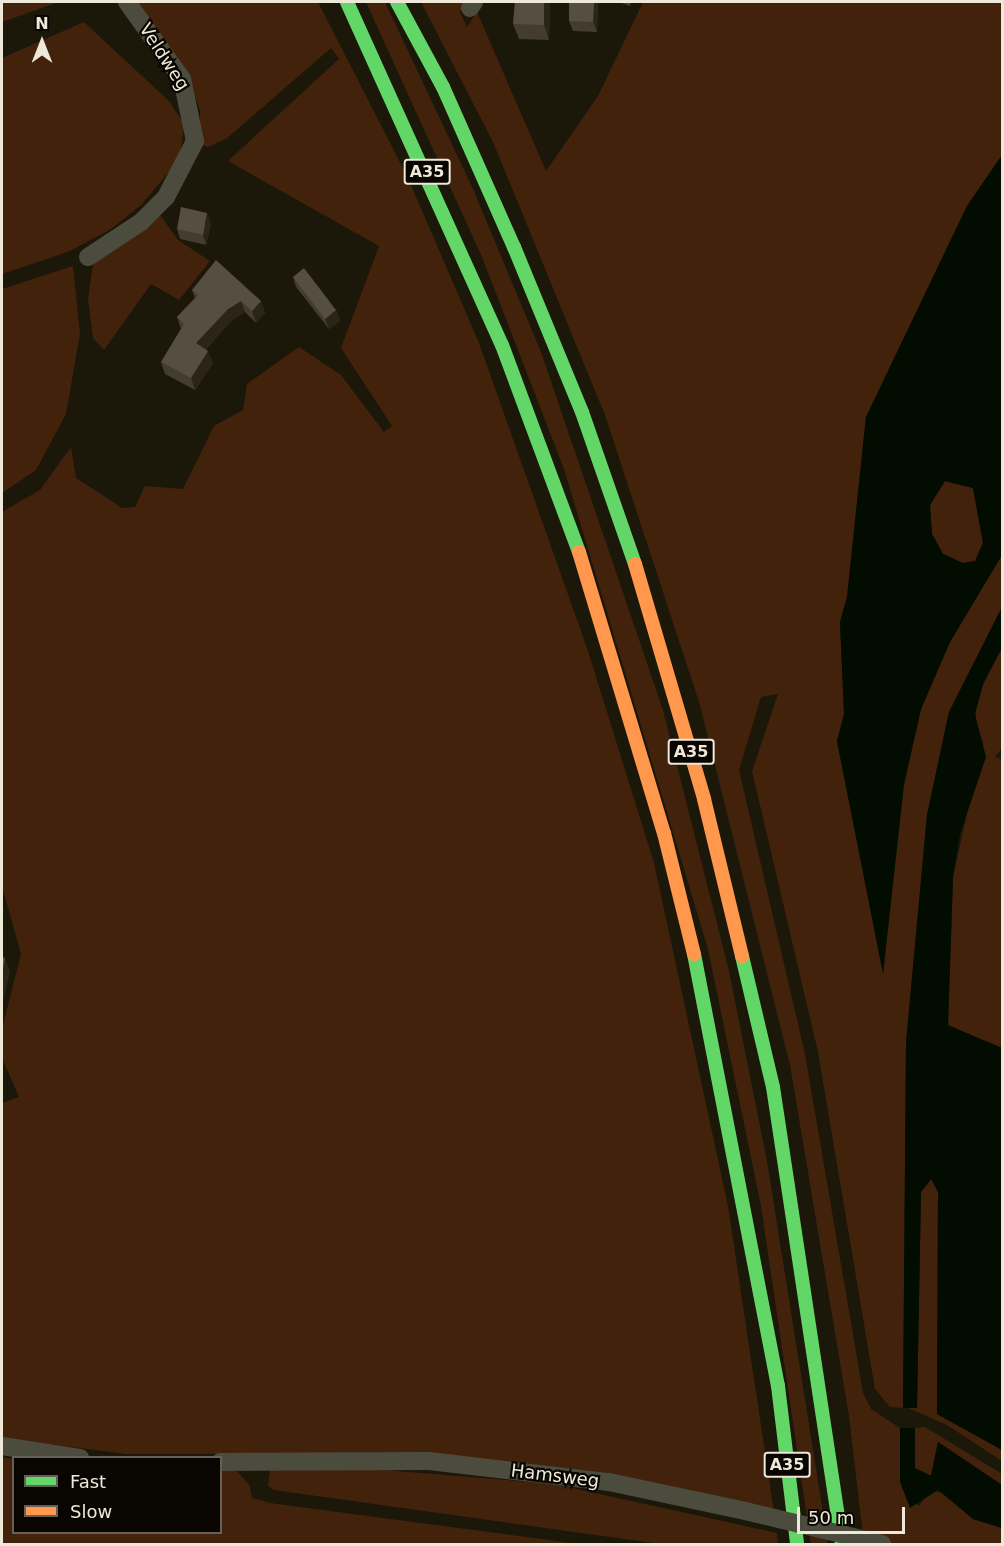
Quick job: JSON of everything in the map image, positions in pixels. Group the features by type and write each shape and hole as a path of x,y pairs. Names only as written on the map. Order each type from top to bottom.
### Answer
{"highway":[{"name":"A35","path":"347,2 502,345 608,639 664,833 710,1020 778,1386 797,1545"},
{"name":"A35","path":"398,2 443,87 518,258 582,412 650,608 704,799 773,1087 842,1545"}],"street":[{"name":"Veldweg","path":"88,257 161,202 192,152 194,122 182,79 127,2"},
{"path":"2,1446 67,1456"},
{"name":"Hamsweg","path":"222,1462 429,1461 609,1482 745,1511 882,1545"}],"shaded area":[{"path":"2,2 59,2 2,22"},
{"path":"136,2 318,2 408,178 479,343 588,651 654,863 728,1206 774,1512 377,1454 126,1454 2,1438 2,1103 19,1097 2,1058 2,1029 21,954 2,886 2,512 40,490 71,447 76,478 122,508 135,507 145,486 183,489 214,426 243,410 247,384 299,347 341,375 384,432 392,426 341,348 379,246 228,161 339,59 331,48 227,138 208,147 200,144 200,111 193,90"},
{"path":"366,2 385,2 473,189 541,352 663,710 729,971 767,1161 828,1544 811,1544 761,1206 708,949 564,469 482,257"},
{"path":"421,2 466,2 460,12 467,27 477,12 546,171 598,96 643,2 1002,2 1002,155 967,206 866,417 847,597 840,622 844,714 837,741 883,972 904,784 921,709 950,642 1002,555 1002,607 949,712 927,815 906,1043 903,1408 890,1407 875,1389 818,1052 752,771 778,694 761,697 739,770 805,1054 863,1393 871,1409 900,1428 900,1482 919,1506 930,1490 944,1493 973,1519 1002,1528 1002,1544 864,1544 849,1416 790,1065 700,705 605,415 493,142"},
{"path":"84,22 169,101 184,124 180,159 141,205 111,229 70,251 2,274 2,58"},
{"path":"1002,155 1002,555 950,642 921,709 904,784 883,974 837,741 844,714 840,622 847,597 866,417 967,206","holes":["945,481 973,488 983,543 975,561 963,563 943,554 932,534 930,505"]},
{"path":"158,212 178,240 210,261 179,300 151,284 104,350 93,338 88,299 94,258"},
{"path":"73,266 80,334 66,414 36,470 2,493 2,289"},
{"path":"945,481 973,488 983,543 975,561 963,563 943,554 932,534 930,505"},
{"path":"1002,607 1002,648 984,681 975,714 986,757 960,834 953,877 948,1025 1002,1048 1002,1450 937,1414 938,1192 931,1179 921,1192 917,1408 903,1408 906,1043 927,815 949,712"},
{"path":"1002,648 1002,748 995,757 1002,759 1002,1048 948,1026 953,877 983,742 975,725 977,697"},
{"path":"932,1179 938,1192 937,1414 1002,1450 1002,1461 947,1425 908,1408 917,1408 921,1192"},
{"path":"925,1427 1002,1474 1002,1485 938,1442 931,1476 915,1468 915,1428"},
{"path":"900,1428 915,1428 915,1468 931,1476 938,1442 1002,1485 1002,1528 973,1519 938,1490 910,1508 900,1482"},
{"path":"2,1457 12,1459 12,1534 222,1534 222,1471 236,1470 250,1486 252,1498 270,1503 579,1544 2,1544"},
{"path":"270,1470 385,1470 554,1484 777,1533 778,1544 660,1544 274,1490 268,1486"}],"building":[{"path":"515,2 544,2 544,25 513,24"},
{"path":"569,2 594,2 593,22 569,21"},
{"path":"181,207 207,213 203,235 177,229"},
{"path":"216,260 261,301 252,311 241,301 228,309 196,343 208,351 191,378 161,362 184,324 177,317 198,295 192,290"},
{"path":"304,268 336,310 325,319 293,277"},
{"path":"2,957 5,958 2,975"}],"traffic: fast":[{"path":"347,2 502,345 579,552"},
{"path":"397,2 443,87 514,247 582,412 635,564"},
{"path":"694,954 778,1386 797,1544"},
{"path":"742,956 773,1087 842,1544"}],"traffic: slow":[{"path":"579,552 664,833 694,954"},
{"path":"635,564 704,799 742,956"}]}
